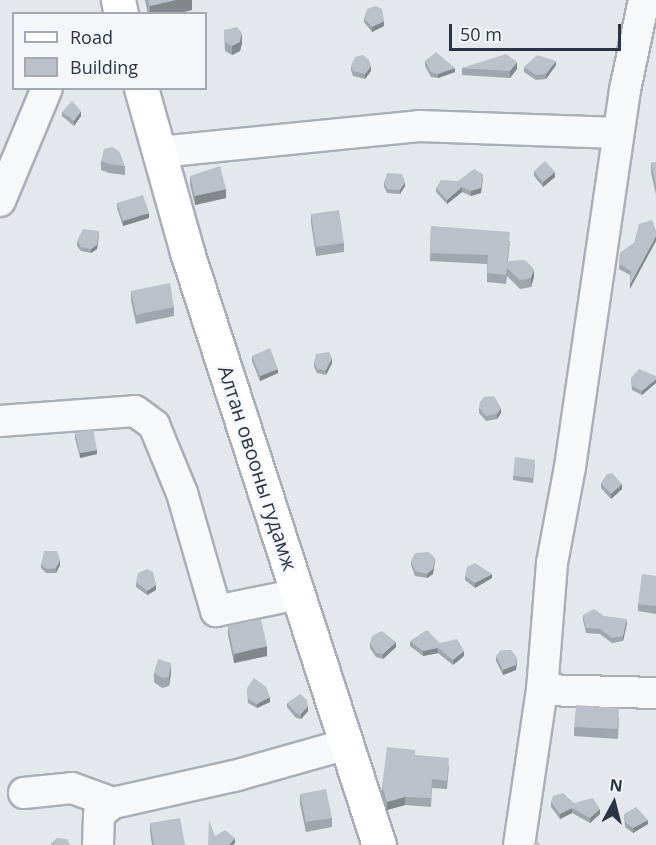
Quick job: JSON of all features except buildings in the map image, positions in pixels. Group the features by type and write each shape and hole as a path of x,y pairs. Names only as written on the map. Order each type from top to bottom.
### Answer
{"main road":[{"name":"Алтан овооны гудамж","path":"142,90 188,252 380,845"}],"street":[{"path":"519,845 542,690 552,563 570,467 618,133 647,17"},
{"path":"0,201 46,90"},
{"path":"159,152 419,126 618,133"},
{"path":"0,421 135,411 154,425 182,493 216,611 299,594"},
{"path":"542,690 656,693"},
{"path":"98,845 99,814 113,803 246,773 347,744"},
{"path":"24,793 72,788 113,803"}]}
